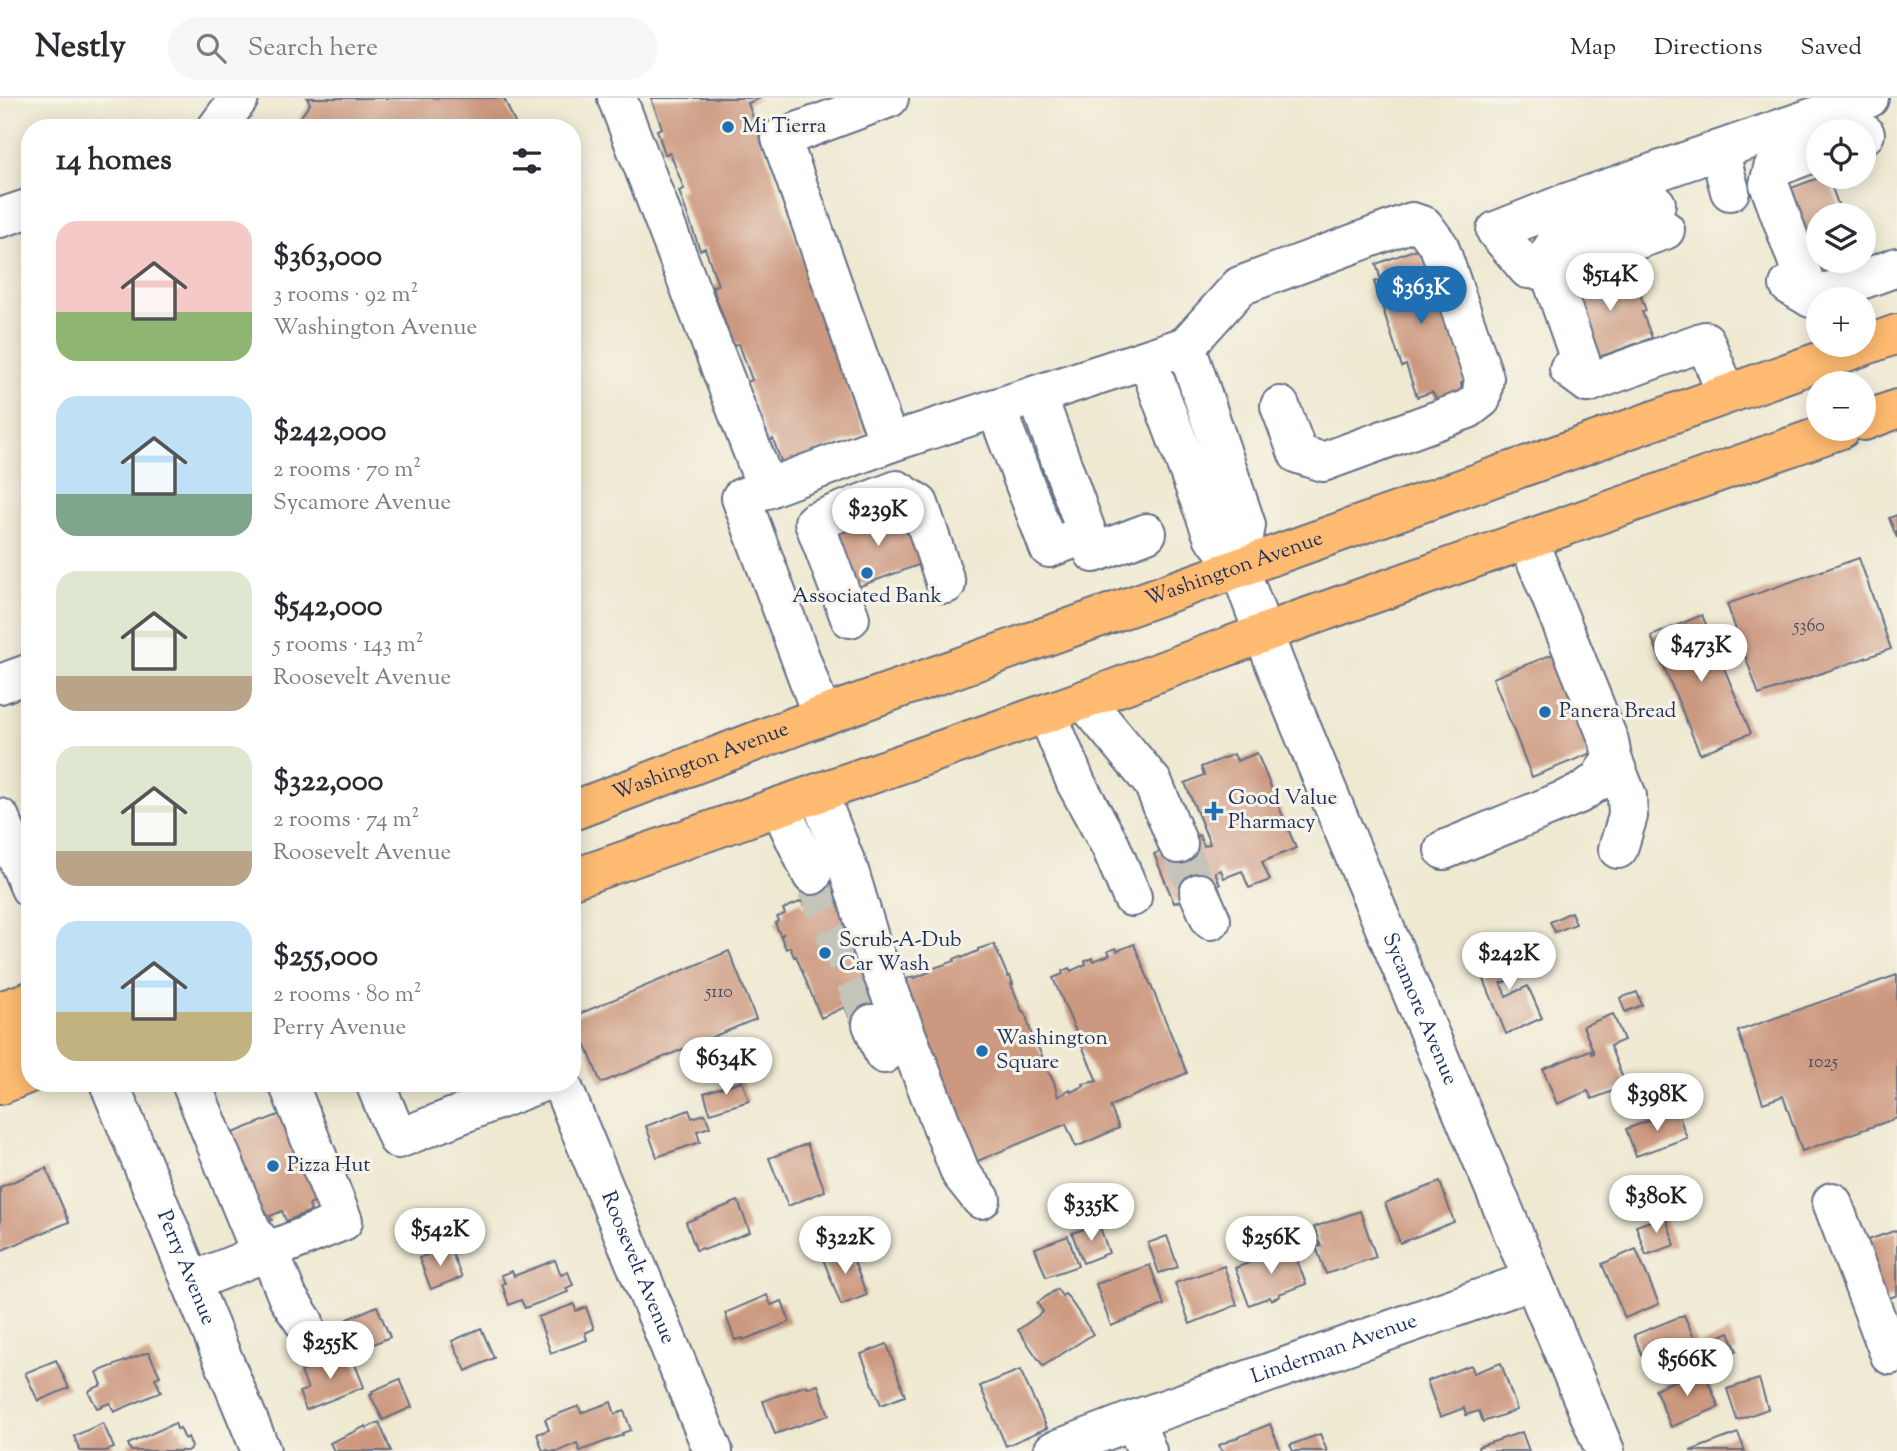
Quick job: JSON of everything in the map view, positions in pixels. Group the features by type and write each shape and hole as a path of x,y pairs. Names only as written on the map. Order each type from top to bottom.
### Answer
{"main road":[{"name":"Washington Avenue","path":"581,808 822,716 1897,334"},
{"path":"1876,417 1897,409"},
{"path":"581,876 1084,700 1263,633 1807,441"},
{"path":"0,1012 21,1004"},
{"path":"0,1050 21,1042"},
{"path":"0,1084 21,1076"}],"street":[{"path":"224,119 239,98"},
{"path":"617,98 767,489"},
{"path":"889,98 781,138 889,443"},
{"path":"1660,217 1549,270 1528,269 1496,231 1566,203 1719,150 1806,133"},
{"path":"1719,150 1730,191"},
{"path":"1806,156 1773,168 1769,184 1799,291 1897,267"},
{"path":"0,218 21,211"},
{"path":"822,716 741,498 889,443 1186,345 1240,286 1412,222 1424,226 1439,246 1484,378 1480,399 1468,409 1323,461 1298,453 1280,406"},
{"path":"1549,270 1575,373 1705,341 1726,393"},
{"path":"1186,345 1246,525 1239,567"},
{"path":"1147,359 1213,536 1239,567"},
{"path":"1037,395 1094,553 1147,533"},
{"path":"996,408 1049,548 1087,534"},
{"path":"850,618 814,522 897,489 919,504 946,584"},
{"path":"1528,540 1609,741 1612,758 1627,796 1628,816 1618,849"},
{"name":"Sycamore Avenue","path":"1239,567 1263,633 1605,1451"},
{"path":"0,684 21,676"},
{"path":"1084,700 1153,783 1178,844"},
{"path":"1046,713 1076,783 1111,847 1132,897"},
{"path":"1444,850 1579,794 1599,780 1612,758"},
{"path":"818,793 849,871 872,947 961,1174 981,1199"},
{"path":"780,807 812,875"},
{"path":"0,821 21,868"},
{"name":"Perry Avenue","path":"113,1092 261,1451"},
{"path":"195,1092 253,1234 270,1251 288,1298 304,1322"},
{"path":"191,1282 343,1221 292,1092"},
{"path":"379,1092 398,1139 517,1092"},
{"name":"Roosevelt Avenue","path":"565,1092 713,1451"},
{"path":"1832,1202 1890,1354 1897,1352"},
{"name":"Linderman Avenue","path":"1052,1451 1141,1435 1533,1280"}],"building":[{"path":"307,98 504,98 513,119 299,119 310,104"},
{"path":"651,98 761,98 748,103 865,435 782,464 773,439 768,441 747,382 752,380 739,344 733,345 712,286 718,285 705,248 700,250 679,191 684,189 670,153 665,154 657,130 662,128"},
{"path":"1806,182 1806,189 1832,189 1838,203 1806,203 1806,263 1780,192"},
{"path":"1419,248 1425,265 1430,263 1470,380 1461,383 1462,394 1438,402 1432,392 1417,397 1406,365 1402,367 1374,282 1381,280 1376,264"},
{"path":"1627,270 1636,295 1640,294 1646,311 1642,312 1652,338 1594,359 1567,281 1584,275 1587,284"},
{"path":"904,508 924,563 852,589 833,533"},
{"path":"1897,515 1897,538 1889,518"},
{"path":"1859,558 1891,649 1759,695 1727,604"},
{"path":"1702,615 1751,733 1700,754 1651,636"},
{"name":"Panera Bread","path":"1563,650 1594,752 1532,777 1493,678"},
{"path":"1257,753 1296,848 1262,862 1270,880 1249,888 1242,871 1224,878 1221,870 1215,872 1220,885 1174,903 1154,854 1199,835 1204,846 1210,844 1185,783 1204,775 1201,767 1234,754 1237,761"},
{"name":"Scrub-A-Dub Car Wash","path":"826,874 884,1013 853,1026 845,1007 821,1018 796,956 794,957 790,947 786,949 781,937 783,934 780,935 775,923 778,921 777,917 785,914 783,909 802,901 804,906 810,903 808,899 805,900 800,889"},
{"path":"1571,912 1576,924 1555,932 1550,922"},
{"name":"Washington Square","path":"994,944 1008,977 1010,976 1023,1013 1025,1012 1032,1036 1035,1035 1058,1097 1070,1089 1071,1092 1084,1086 1083,1084 1097,1081 1053,978 1069,968 1071,971 1086,964 1085,961 1092,958 1093,961 1110,955 1108,951 1116,948 1117,951 1134,944 1187,1073 1110,1106 1119,1128 1076,1147 1066,1124 973,1163 897,986 908,981 907,979"},
{"path":"1505,950 1508,956 1517,952 1523,967 1514,971 1517,977 1501,983 1506,996 1528,986 1542,1018 1506,1034 1477,962"},
{"path":"729,951 756,1019 601,1083 581,1033 581,1013"},
{"path":"1897,975 1897,1118 1802,1151 1783,1096 1763,1103 1738,1031"},
{"path":"1637,992 1642,1005 1625,1012 1620,998"},
{"path":"1613,1014 1624,1040 1610,1046 1626,1086 1592,1099 1588,1091 1557,1104 1543,1069 1590,1050 1594,1053 1583,1026"},
{"path":"742,1081 749,1101 710,1113 704,1093"},
{"name":"Pizza Hut","path":"293,1109 318,1201 309,1205 311,1211 286,1221 282,1211 270,1216 272,1220 261,1225 223,1137"},
{"path":"689,1110 692,1118 705,1114 710,1127 697,1131 700,1142 657,1157 646,1126"},
{"path":"1677,1110 1687,1138 1636,1156 1626,1129"},
{"path":"807,1144 825,1191 788,1206 769,1158"},
{"path":"46,1168 69,1222 0,1251 0,1187"},
{"path":"1440,1182 1454,1222 1400,1243 1385,1203"},
{"path":"738,1201 750,1232 704,1250 696,1250 686,1222"},
{"path":"1360,1211 1376,1257 1326,1274 1316,1247 1321,1246 1314,1227"},
{"path":"1665,1216 1675,1245 1646,1255 1636,1226"},
{"path":"1099,1224 1109,1253 1083,1263 1072,1233"},
{"path":"1897,1230 1897,1295 1882,1301 1862,1242"},
{"path":"1068,1236 1078,1266 1046,1277 1035,1248"},
{"path":"1167,1236 1178,1267 1159,1273 1148,1243"},
{"path":"449,1246 462,1277 431,1289 419,1258"},
{"path":"848,1246 867,1295 841,1305 822,1256"},
{"path":"1292,1247 1306,1284 1279,1294 1280,1296 1271,1300 1270,1297 1249,1305 1235,1268"},
{"path":"1636,1249 1659,1304 1625,1318 1602,1264"},
{"path":"555,1260 561,1275 568,1272 573,1285 566,1288 568,1292 525,1308 521,1300 509,1305 501,1275 512,1271 514,1276"},
{"path":"1150,1265 1164,1305 1111,1326 1096,1284"},
{"path":"1224,1266 1237,1305 1190,1324 1175,1283"},
{"path":"1057,1289 1062,1296 1065,1294 1068,1297 1093,1334 1043,1366 1018,1330 1043,1312 1037,1303"},
{"path":"767,1295 771,1305 782,1301 790,1322 743,1340 735,1340 725,1313"},
{"path":"574,1304 576,1311 586,1307 594,1329 585,1333 587,1340 551,1353 538,1317"},
{"path":"377,1306 390,1337 360,1350 347,1319"},
{"path":"1684,1315 1699,1349 1648,1370 1634,1335"},
{"path":"481,1328 494,1358 466,1371 452,1341"},
{"path":"1729,1332 1737,1351 1709,1363 1701,1344"},
{"path":"887,1344 905,1396 881,1405 861,1354"},
{"path":"350,1352 364,1387 306,1410 299,1392 308,1389 301,1372"},
{"path":"149,1353 160,1376 155,1378 161,1392 114,1412 110,1403 97,1408 89,1393 102,1385 97,1372"},
{"path":"56,1360 69,1388 38,1401 25,1373"},
{"path":"1501,1363 1517,1410 1483,1422 1479,1411 1466,1415 1464,1408 1440,1417 1427,1381 1471,1365 1474,1373"},
{"path":"1703,1369 1719,1407 1671,1427 1655,1389"},
{"path":"1020,1370 1047,1428 1006,1446 980,1386"},
{"path":"400,1379 412,1407 383,1420 370,1395 373,1394 372,1391"},
{"path":"1759,1379 1768,1409 1737,1420 1727,1389"},
{"path":"807,1385 808,1388 818,1385 829,1415 775,1434 763,1401"},
{"path":"611,1402 615,1414 624,1411 631,1430 580,1451 577,1443 559,1451 543,1451 537,1434 549,1430 545,1419 579,1406 581,1413"},
{"path":"379,1422 391,1451 334,1451 330,1443"},
{"path":"103,1423 114,1448 106,1451 80,1451 74,1436"},
{"path":"175,1423 185,1439 188,1437 192,1447 187,1451 131,1451 128,1444"},
{"path":"1270,1424 1281,1451 1222,1451 1219,1445"},
{"path":"1522,1432 1529,1451 1479,1451 1478,1447"},
{"path":"1738,1433 1745,1451 1690,1451"},
{"path":"1320,1434 1327,1451 1293,1451 1290,1445"}],"tunnel":[{"path":"1178,844 1199,893"},
{"path":"812,875 872,1024"}],"place":[{"name":"Mi Tierra","path":"728,127"},
{"name":"Associated Bank","path":"867,573"},
{"name":"Panera Bread","path":"1545,712"},
{"name":"Good Value Pharmacy","path":"1214,811"},
{"name":"Scrub-A-Dub Car Wash","path":"825,953"},
{"name":"Washington Square","path":"982,1051"},
{"name":"Pizza Hut","path":"273,1166"}]}
